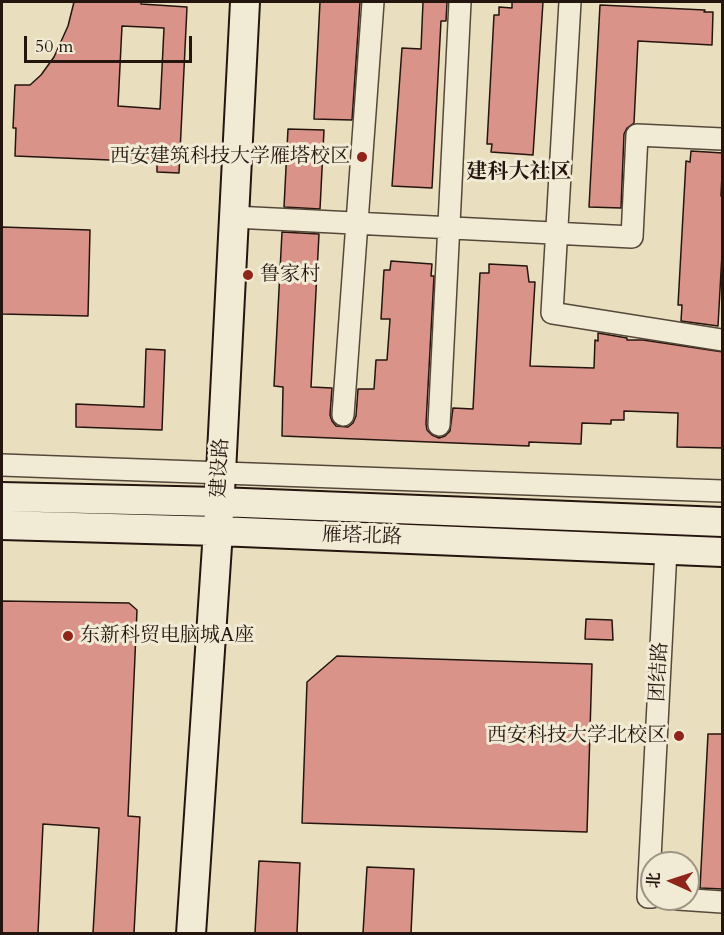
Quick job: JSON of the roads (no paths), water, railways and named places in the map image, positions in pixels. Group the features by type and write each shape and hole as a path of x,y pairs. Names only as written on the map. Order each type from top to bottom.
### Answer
{"main road":[{"name":"建设路","path":"192,933 218,531 245,2"},
{"name":"雁塔北路","path":"2,497 219,502 723,522"},
{"name":"雁塔北路","path":"2,525 218,531 723,552"}],"street":[{"path":"343,415 373,2"},
{"path":"439,425 460,2"},
{"path":"570,2 552,313 723,340"},
{"path":"234,218 632,237 637,135 723,139"},
{"path":"2,465 723,491"},
{"name":"团结路","path":"650,851 666,550"},
{"path":"700,900 723,902"}],"place":[{"name":"西安建筑科技大学雁塔校区","path":"362,157"},
{"name":"鲁家村","path":"248,275"},
{"name":"东新科贸电脑城A座","path":"68,636"},
{"name":"西安科技大学北校区","path":"679,736"}],"district":[{"name":"建科大社区","path":"519,173"}]}
